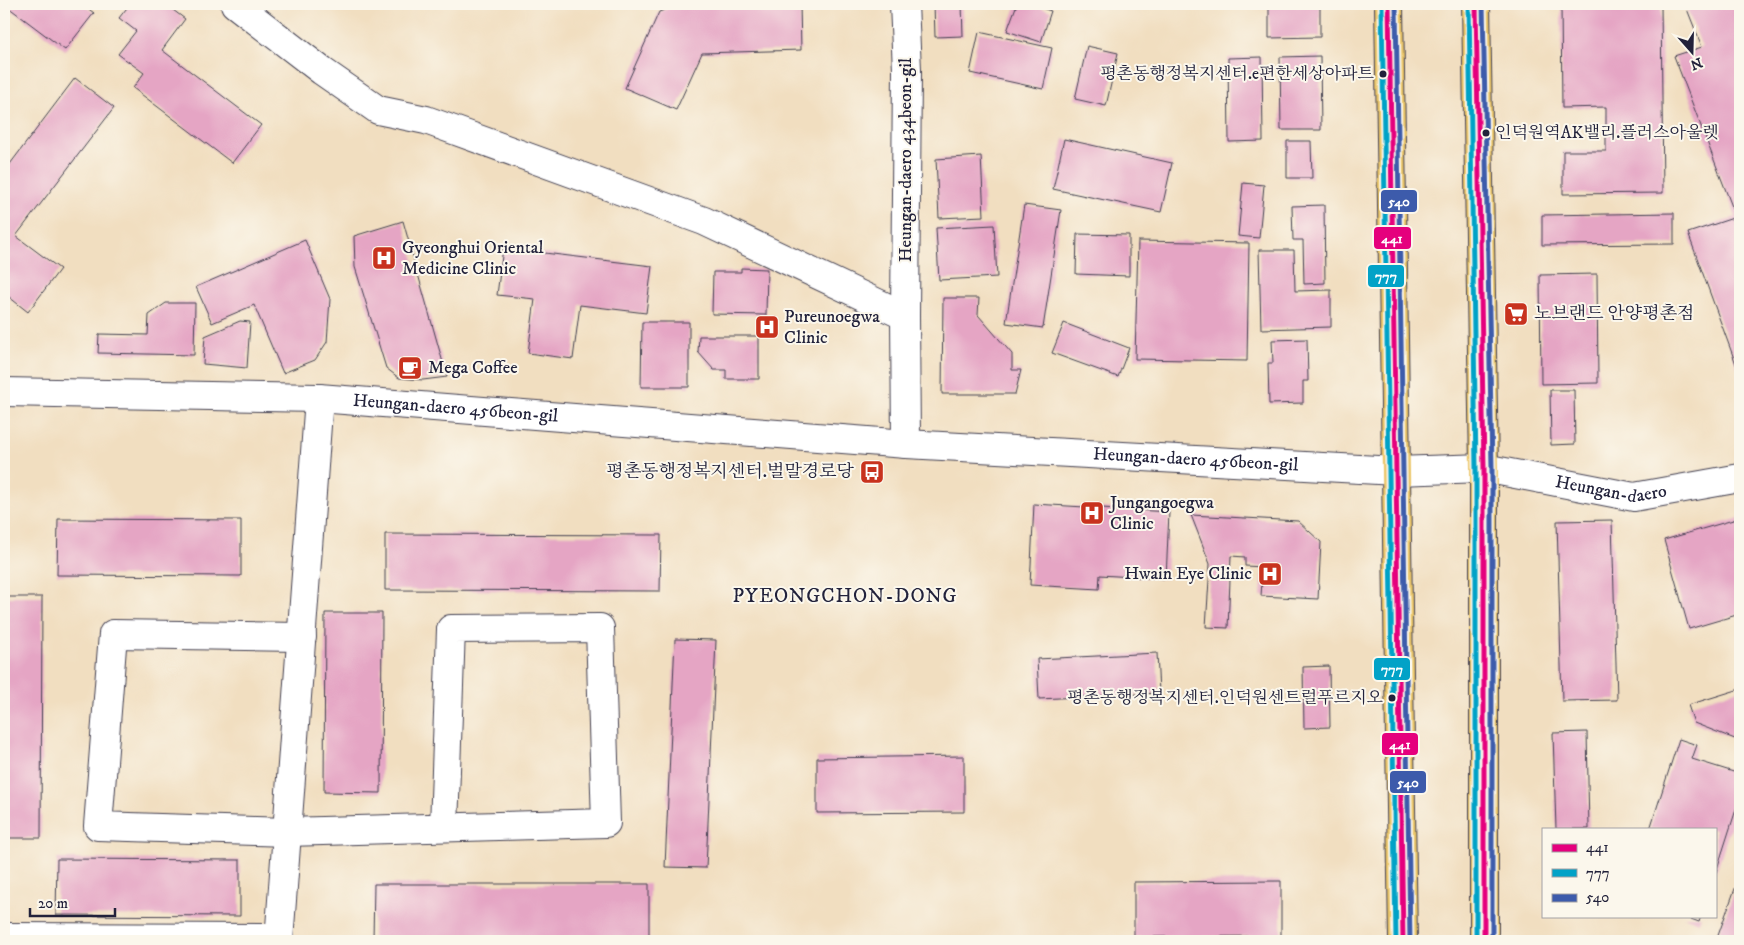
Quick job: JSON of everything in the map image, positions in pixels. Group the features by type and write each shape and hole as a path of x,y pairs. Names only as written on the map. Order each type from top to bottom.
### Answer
{"main road":[{"path":"1389,4 1403,941"},
{"path":"1476,4 1484,468 1484,941"}],"street":[{"path":"235,4 322,71 378,110 426,120 704,221 905,316 906,444"},
{"name":"Heungan-daero 434beon-gil","path":"904,4 908,70 905,316"},
{"name":"Heungan-daero 456beon-gil","path":"4,392 319,398 906,444 1396,471 1484,468"},
{"path":"4,937 279,940 319,398"},
{"name":"Heungan-daero","path":"1484,468 1634,497 1740,478"},
{"path":"302,637 113,634 98,826 287,832 444,828 606,823 600,628 451,629 444,828"}],"building":[{"path":"4,4 82,4 94,13 65,50"},
{"path":"130,4 165,4 185,19 162,50 261,125 232,163 133,88 144,73 118,54 136,31 119,18"},
{"path":"680,4 800,4 801,50 702,53 676,110 625,88 659,12"},
{"path":"934,4 962,4 963,36 935,37"},
{"path":"1017,4 1029,4 1051,11 1041,42 1007,31"},
{"path":"1320,4 1320,37 1269,38 1269,5"},
{"path":"1561,4 1661,4 1663,193 1563,194 1563,151 1606,151 1606,107 1562,108"},
{"path":"1685,4 1740,4 1740,375 1688,233 1736,217 1674,56 1702,47"},
{"path":"979,32 1052,48 1043,89 970,73"},
{"path":"1087,46 1118,53 1106,106 1075,99"},
{"path":"1320,56 1321,130 1281,130 1280,57"},
{"path":"1262,57 1263,141 1229,142 1228,58"},
{"path":"75,78 114,108 16,236 60,269 28,312 4,293 4,172"},
{"path":"1064,139 1172,163 1161,212 1053,189"},
{"path":"1287,141 1311,141 1312,178 1287,178"},
{"path":"981,156 984,216 939,218 936,159"},
{"path":"1243,183 1264,185 1259,238 1238,236"},
{"path":"1024,205 1061,210 1043,328 1006,323"},
{"path":"1324,205 1325,283 1304,284 1303,240 1293,240 1292,206"},
{"path":"1674,213 1674,244 1542,245 1542,215"},
{"path":"403,221 447,377 423,380 399,378 386,368 355,267 354,236"},
{"path":"994,225 997,277 939,280 936,228"},
{"path":"1077,234 1129,235 1129,276 1076,274"},
{"path":"305,240 330,299 327,342 315,360 283,373 254,305 212,323 196,287"},
{"path":"1138,241 1249,243 1247,361 1135,359"},
{"path":"503,248 652,266 646,313 580,305 573,359 528,353 535,299 497,295"},
{"path":"1259,250 1294,250 1295,291 1331,290 1331,327 1261,329"},
{"path":"741,268 767,269 766,315 712,314 713,272 741,272"},
{"path":"1597,274 1598,383 1541,384 1540,275"},
{"path":"943,298 979,298 978,315 1012,354 1012,370 1021,370 1015,394 942,394"},
{"path":"166,303 195,303 194,355 98,353 99,334 148,335 149,315"},
{"path":"240,321 250,322 247,368 203,364 205,336"},
{"path":"642,322 689,322 689,387 641,387"},
{"path":"1064,323 1129,348 1118,377 1052,353"},
{"path":"699,336 759,336 759,379 726,379 726,370 714,370 698,352"},
{"path":"1307,339 1308,381 1303,381 1303,403 1269,404 1268,363 1273,363 1272,340"},
{"path":"1550,390 1574,390 1575,444 1551,445"},
{"path":"1034,504 1169,512 1166,579 1100,575 1099,589 1030,585"},
{"path":"1191,515 1298,521 1321,542 1318,599 1261,596 1263,567 1245,566 1245,557 1231,556 1228,628 1206,627 1210,564"},
{"path":"1740,518 1740,614 1689,629 1664,540"},
{"path":"58,519 241,520 241,576 57,575"},
{"path":"1612,520 1617,700 1562,701 1557,521"},
{"path":"385,534 661,535 660,591 385,590"},
{"path":"4,597 42,597 41,838 4,838"},
{"path":"325,613 382,613 381,793 324,792"},
{"path":"675,639 716,640 706,868 665,867"},
{"path":"1157,653 1159,693 1039,699 1037,659"},
{"path":"1329,666 1330,727 1304,728 1303,667"},
{"path":"1740,689 1740,741 1694,723 1688,705"},
{"path":"1587,732 1589,828 1556,828 1553,733"},
{"path":"1679,739 1697,745 1692,759 1740,774 1740,797 1716,872 1716,828 1650,828"},
{"path":"964,756 964,812 817,813 817,758"},
{"path":"57,859 240,860 240,916 56,915"},
{"path":"1740,875 1740,941 1716,941"},
{"path":"1281,881 1281,936 1134,937 1134,882"},
{"path":"374,884 649,884 649,941 373,940"},
{"path":"1688,918 1700,918 1699,922"}],"transit line":[{"name":"777","path":"1382,4 1396,941"},
{"name":"441","path":"1389,4 1403,941"},
{"name":"540","path":"1396,4 1410,941"},
{"name":"777","path":"1469,4 1476,468 1476,941"},
{"name":"441","path":"1476,4 1484,468 1484,941"},
{"name":"540","path":"1483,4 1492,468 1492,941"}],"place":[{"name":"평촌동행정복지센터.e편한세상아파트","path":"1383,74"},
{"name":"인덕원역AK밸리.플러스아울렛","path":"1486,133"},
{"name":"Gyeonghui Oriental Medicine Clinic","path":"384,258"},
{"name":"노브랜드 안양평촌점","path":"1516,314"},
{"name":"Pureunoegwa Clinic","path":"767,327"},
{"name":"Mega Coffee","path":"410,368"},
{"name":"평촌동행정복지센터.벌말경로당","path":"872,472"},
{"name":"Jungangoegwa Clinic","path":"1092,513"},
{"name":"Hwain Eye Clinic","path":"1270,574"},
{"name":"평촌동행정복지센터.인덕원센트럴푸르지오","path":"1392,698"}],"district":[{"name":"PYEONGCHON-DONG","path":"845,596"}]}
